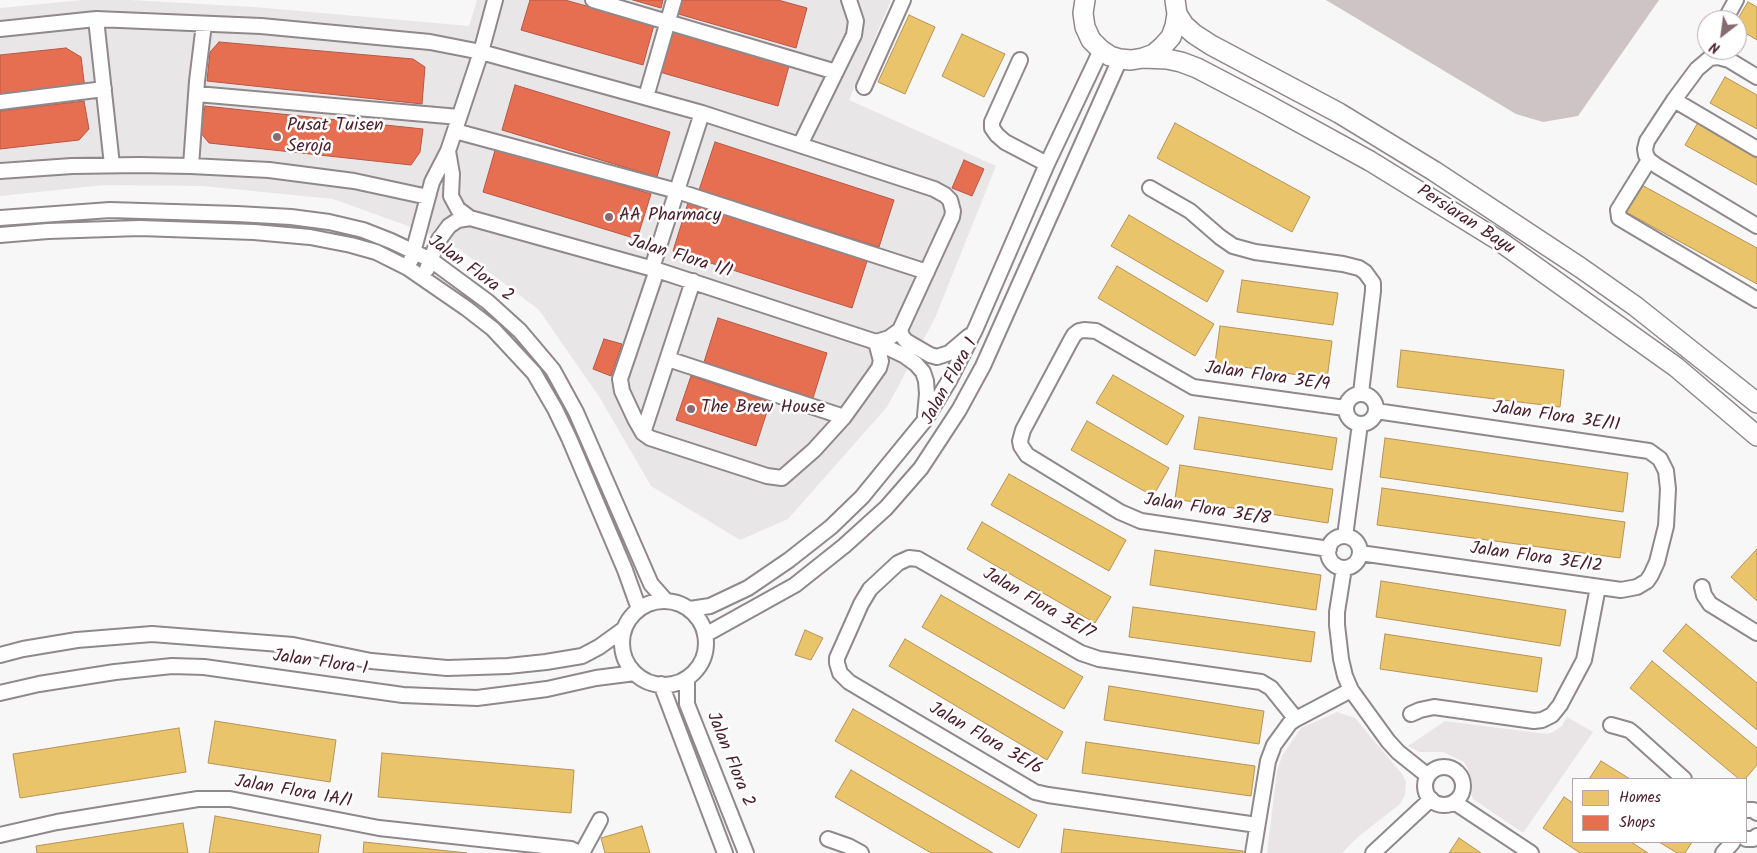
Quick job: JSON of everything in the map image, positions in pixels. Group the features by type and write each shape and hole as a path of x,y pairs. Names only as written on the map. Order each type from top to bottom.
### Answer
{"main road":[{"name":"Persiaran Bayu","path":"1069,0 1084,7 1085,27 1091,40 1101,50 1120,59 1132,60 1154,54 1171,37 1175,26 1176,7"},
{"name":"Persiaran Bayu","path":"1176,7 1184,24 1194,34 1211,45 1339,113 1434,171 1582,268 1635,306 1757,403"},
{"name":"Persiaran Bayu","path":"1143,58 1167,59 1197,68 1370,161 1514,252 1676,367 1757,436"}],"street":[{"path":"408,268 428,197 437,170 448,151 481,52 495,0"},
{"path":"593,0 836,72"},
{"path":"646,96 674,0"},
{"path":"800,145 856,28 856,21 849,0"},
{"path":"864,87 903,0"},
{"path":"96,19 112,166"},
{"path":"0,29 96,19 261,26 430,42 481,52 646,96 702,113 934,189 945,195 950,200 953,211 952,217 900,330 890,338 876,342 880,355 878,368 844,417 814,450 782,478 767,476 650,438 643,433 622,391 620,379 702,113"},
{"path":"191,166 196,94 204,24"},
{"name":"Jalan Flora 1","path":"690,609 710,606 748,588 789,560 831,527 862,497 925,420 949,381 975,330 1047,164 1101,50"},
{"name":"Jalan Flora 1","path":"705,635 795,584 823,563 886,508 921,468 959,410 983,366 1120,59"},
{"path":"1020,60 992,122 992,128 997,136 1005,142 1047,164"},
{"path":"1705,60 1674,100 1647,141 1647,154 1618,210 1619,218 1757,300"},
{"path":"1729,60 1757,77"},
{"path":"0,102 104,89"},
{"path":"196,94 457,124 927,272"},
{"path":"1674,100 1757,149"},
{"path":"448,151 452,174 451,196 458,210 470,218"},
{"path":"1647,154 1657,166 1757,226"},
{"path":"0,171 72,166 191,166 269,170 354,181 428,197"},
{"path":"1150,188 1190,211 1233,246 1256,252 1344,264 1365,272 1373,283 1373,291 1360,394"},
{"name":"Jalan Flora 2","path":"0,218 110,210 291,217 329,222 363,230 430,260 488,302 514,325 553,370 576,412 651,584 666,601"},
{"path":"424,277 438,241 449,226 458,220 470,218"},
{"name":"Jalan Flora 1/1","path":"470,218 655,269 876,342 905,356 923,372 927,394 925,420"},
{"name":"Jalan Flora 2","path":"0,235 48,230 140,228 254,232 310,237 376,252 424,277 493,330 534,373 569,438 624,570 638,609"},
{"path":"643,433 693,281"},
{"path":"900,330 906,341 937,357 949,353 975,330"},
{"name":"Jalan Flora 3E/9","path":"1049,383 1074,335 1079,331 1090,330 1096,331 1193,387 1345,408"},
{"path":"668,359 844,417"},
{"name":"Jalan Flora 3E/8","path":"1049,383 1023,430 1020,441 1023,451 1120,512 1149,523 1329,548"},
{"path":"1360,394 1370,397 1374,401 1376,411 1372,419 1360,424 1355,423 1348,417 1345,408 1346,403 1352,396 1360,394"},
{"name":"Jalan Flora 3E/11","path":"1376,411 1649,451 1660,459 1666,471 1668,489 1666,526"},
{"path":"1345,536 1360,424"},
{"name":"Jalan Flora 3E/12","path":"1360,553 1630,590 1647,581 1657,562 1666,526"},
{"path":"1345,536 1354,540 1360,548 1360,553 1357,562 1344,568 1332,562 1329,548 1335,540 1345,536"},
{"name":"Jalan Flora 3E/7","path":"861,604 870,590 898,563 909,558 918,558 1081,653 1099,659 1261,682 1271,688 1296,718"},
{"path":"1344,568 1337,625 1341,659 1351,690 1388,741 1398,752 1428,776"},
{"path":"1411,714 1434,707 1534,720 1542,720 1552,715 1560,705 1584,660 1598,587"},
{"path":"1702,587 1710,604 1757,633"},
{"path":"624,629 623,652 628,664 635,673 647,681 661,684 675,683 687,678 696,670 703,659 706,648 705,635 702,625 690,609 678,603 666,601 652,602 638,609"},
{"name":"Jalan Flora 3E/6","path":"861,604 837,658 838,668 844,678 1026,787 1048,795 1257,825"},
{"name":"Jalan Flora 1","path":"0,655 77,640 152,634 293,645 381,662 447,668 508,666 582,656 599,647 624,629 638,609"},
{"name":"Jalan Flora 1","path":"0,693 77,678 172,666 204,666 403,695 477,698 547,689 596,678 635,673"},
{"name":"Jalan Flora 2","path":"687,678 687,704 746,853"},
{"name":"Jalan Flora 2","path":"661,684 725,853"},
{"path":"1253,853 1271,752 1285,730 1296,718 1351,690"},
{"path":"1612,724 1629,730 1683,778"},
{"path":"1444,767 1455,770 1462,780 1462,793 1454,802 1442,804 1431,799 1425,788 1428,776 1432,771 1444,767"},
{"name":"Jalan Flora 1A/1","path":"0,835 57,822 198,799 230,799 379,828 571,849 581,853"},
{"path":"1374,853 1431,799"},
{"path":"1454,802 1531,853"},
{"path":"581,853 600,820"},
{"path":"828,839 861,853"},
{"path":"1723,853 1732,843"}],"shaded area":[{"path":"82,0 130,0 254,7 469,26 477,0 891,0 849,100 996,166 935,318 887,407 788,519 740,540 651,486 600,398 539,310 459,249 425,232 333,199 203,186 104,185 0,196 0,8"},
{"path":"1326,0 1659,0 1578,116 1543,122 1516,114"},
{"path":"1337,712 1355,718 1402,774 1406,782 1405,795 1400,804 1358,837 1342,853 1267,853 1277,771 1282,756 1301,728"},
{"path":"1567,717 1593,732 1523,833 1473,799 1468,769 1464,762 1443,752 1419,752 1408,746 1445,721 1547,734 1562,726"}],"building: Homes":[{"path":"1748,2 1757,7 1757,40 1747,34 1747,10 1743,10"},
{"path":"909,15 935,27 905,94 878,82"},
{"path":"962,34 1005,54 984,97 942,76"},
{"path":"1725,77 1757,95 1757,129 1710,103"},
{"path":"1700,119 1757,151 1757,185 1685,145"},
{"path":"1175,123 1310,197 1292,232 1157,158"},
{"path":"1638,183 1757,248 1757,284 1624,211"},
{"path":"1129,215 1224,271 1207,302 1111,246"},
{"path":"1117,266 1214,324 1195,356 1098,298"},
{"path":"1242,280 1338,293 1333,325 1237,312"},
{"path":"1220,326 1332,341 1327,379 1215,363"},
{"path":"1401,350 1564,370 1560,407 1397,387"},
{"path":"1113,375 1184,416 1167,445 1096,403"},
{"path":"1199,417 1337,438 1332,470 1194,449"},
{"path":"1087,421 1169,468 1153,496 1071,450"},
{"path":"1385,438 1628,473 1623,512 1380,477"},
{"path":"1180,465 1333,489 1328,523 1175,499"},
{"path":"1009,474 1126,540 1109,571 991,505"},
{"path":"1382,488 1625,522 1620,558 1377,525"},
{"path":"982,522 1111,597 1095,623 967,549"},
{"path":"1757,549 1757,601 1731,577"},
{"path":"1155,550 1321,575 1316,610 1150,585"},
{"path":"1381,581 1566,610 1560,646 1376,617"},
{"path":"941,595 1083,677 1064,709 922,627"},
{"path":"1133,607 1315,632 1311,662 1129,637"},
{"path":"1686,624 1757,683 1757,730 1663,651"},
{"path":"805,630 823,638 811,660 795,655"},
{"path":"1385,634 1542,658 1537,692 1380,669"},
{"path":"905,639 1063,732 1047,760 889,666"},
{"path":"1652,661 1757,748 1757,765 1746,778 1738,778 1630,688"},
{"path":"1109,686 1264,711 1259,744 1104,720"},
{"path":"853,709 1037,815 1019,848 835,741"},
{"path":"215,721 336,740 330,782 208,763"},
{"path":"179,728 186,772 20,798 13,754"},
{"path":"1086,742 1255,766 1251,796 1082,773"},
{"path":"382,753 574,770 571,813 378,797"},
{"path":"1601,761 1628,778 1590,778"},
{"path":"851,770 993,853 931,853 835,797"},
{"path":"1564,797 1572,802 1572,843 1633,843 1648,853 1580,853 1543,828"},
{"path":"215,816 321,835 318,853 209,853"},
{"path":"183,823 188,853 37,853 36,846"},
{"path":"642,826 650,853 605,853 601,838"},
{"path":"1064,829 1243,851 1243,853 1061,853"},
{"path":"1459,838 1481,853 1449,853"},
{"path":"364,842 467,853 363,853"},
{"path":"1661,843 1691,843 1685,853 1677,853"}],"building: Shops":[{"path":"530,0 565,0 654,25 643,65 521,30"},
{"path":"633,0 663,0 661,8"},
{"path":"678,0 778,0 807,8 796,48 675,13"},
{"path":"668,31 789,66 778,106 656,71"},
{"path":"219,42 413,59 425,67 422,104 207,81 210,52"},
{"path":"66,48 81,57 85,89 0,98 0,55"},
{"path":"515,85 670,132 657,177 502,130"},
{"path":"84,101 89,129 79,140 0,149 0,111"},
{"path":"205,106 423,129 420,152 411,165 209,143 200,132"},
{"path":"715,142 894,200 879,247 699,190"},
{"path":"496,147 651,194 637,239 483,192"},
{"path":"964,160 984,169 972,196 952,188"},
{"path":"688,203 867,261 852,308 673,251"},
{"path":"718,318 827,353 813,398 704,362"},
{"path":"604,339 622,344 611,376 593,369"},
{"path":"691,376 770,402 756,446 676,420"}],"place":[{"name":"Pusat Tuisen Seroja","path":"277,137"},
{"name":"AA Pharmacy","path":"609,217"},
{"name":"The Brew House","path":"691,409"}]}
